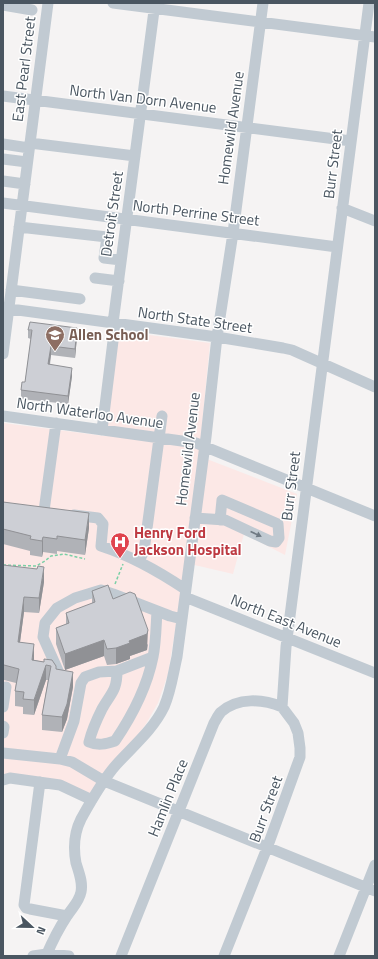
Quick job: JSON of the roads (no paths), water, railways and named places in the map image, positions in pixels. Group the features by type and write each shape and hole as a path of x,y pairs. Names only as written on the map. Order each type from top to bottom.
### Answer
{"street":[{"name":"East Pearl Street","path":"3,352 6,308 12,290 48,3"},
{"path":"113,3 155,5 260,23 370,36"},
{"name":"Homewild Avenue","path":"47,955 55,936 76,904 81,892 81,879 76,862 74,845 75,833 92,800 114,767 155,722 164,707 170,688 177,657 217,337 263,3"},
{"name":"Burr Street","path":"224,956 267,848 300,757 298,733 294,723 282,707 287,638 351,141 370,36 369,3"},
{"path":"3,4 32,10"},
{"name":"Detroit Street","path":"102,430 114,333 113,323 155,5"},
{"name":"North Van Dorn Avenue","path":"3,96 351,141"},
{"path":"3,144 29,145 135,156"},
{"path":"3,159 27,162"},
{"path":"3,181 25,184"},
{"name":"North Perrine Street","path":"3,203 337,247"},
{"path":"342,208 375,220"},
{"path":"19,227 107,237 104,258 121,260"},
{"path":"95,278 119,281"},
{"path":"12,290 80,299"},
{"name":"North State Street","path":"6,308 217,337 283,348 292,350 322,365 375,387"},
{"name":"North Waterloo Avenue","path":"3,416 160,437 204,446 375,516"},
{"path":"139,561 144,551 162,416"},
{"path":"30,509 48,512 56,424"},
{"path":"195,518 220,520 225,520 270,541 276,542 279,538 278,524 222,500 220,520"},
{"name":"North East Avenue","path":"67,514 98,518 101,520 103,524 100,546 139,561 185,593 287,638 375,673"},
{"path":"60,675 43,637 45,623 57,608 75,598 101,590 170,616 182,618"},
{"path":"116,671 117,682 113,693 102,708 91,733 89,742 93,744 104,744 115,741 143,690 153,657 157,611"},
{"path":"60,759 74,720 81,683 85,677 99,672 116,671 153,657"},
{"path":"3,706 6,687"},
{"name":"Hamlin Place","path":"121,956 214,723 221,712 242,702 263,701 282,707"},
{"path":"3,726 3,733"},
{"path":"118,736 137,743"},
{"path":"3,752 60,759 72,762 104,781 370,889"},
{"path":"3,780 10,778 60,785 92,800"},
{"path":"40,782 24,905 30,910 67,916"},
{"path":"339,956 370,889 375,865"},
{"path":"33,956 68,956"}],"place":[{"name":"Allen School","path":"55,352"},
{"name":"Henry Ford Jackson Hospital","path":"120,559"}]}
